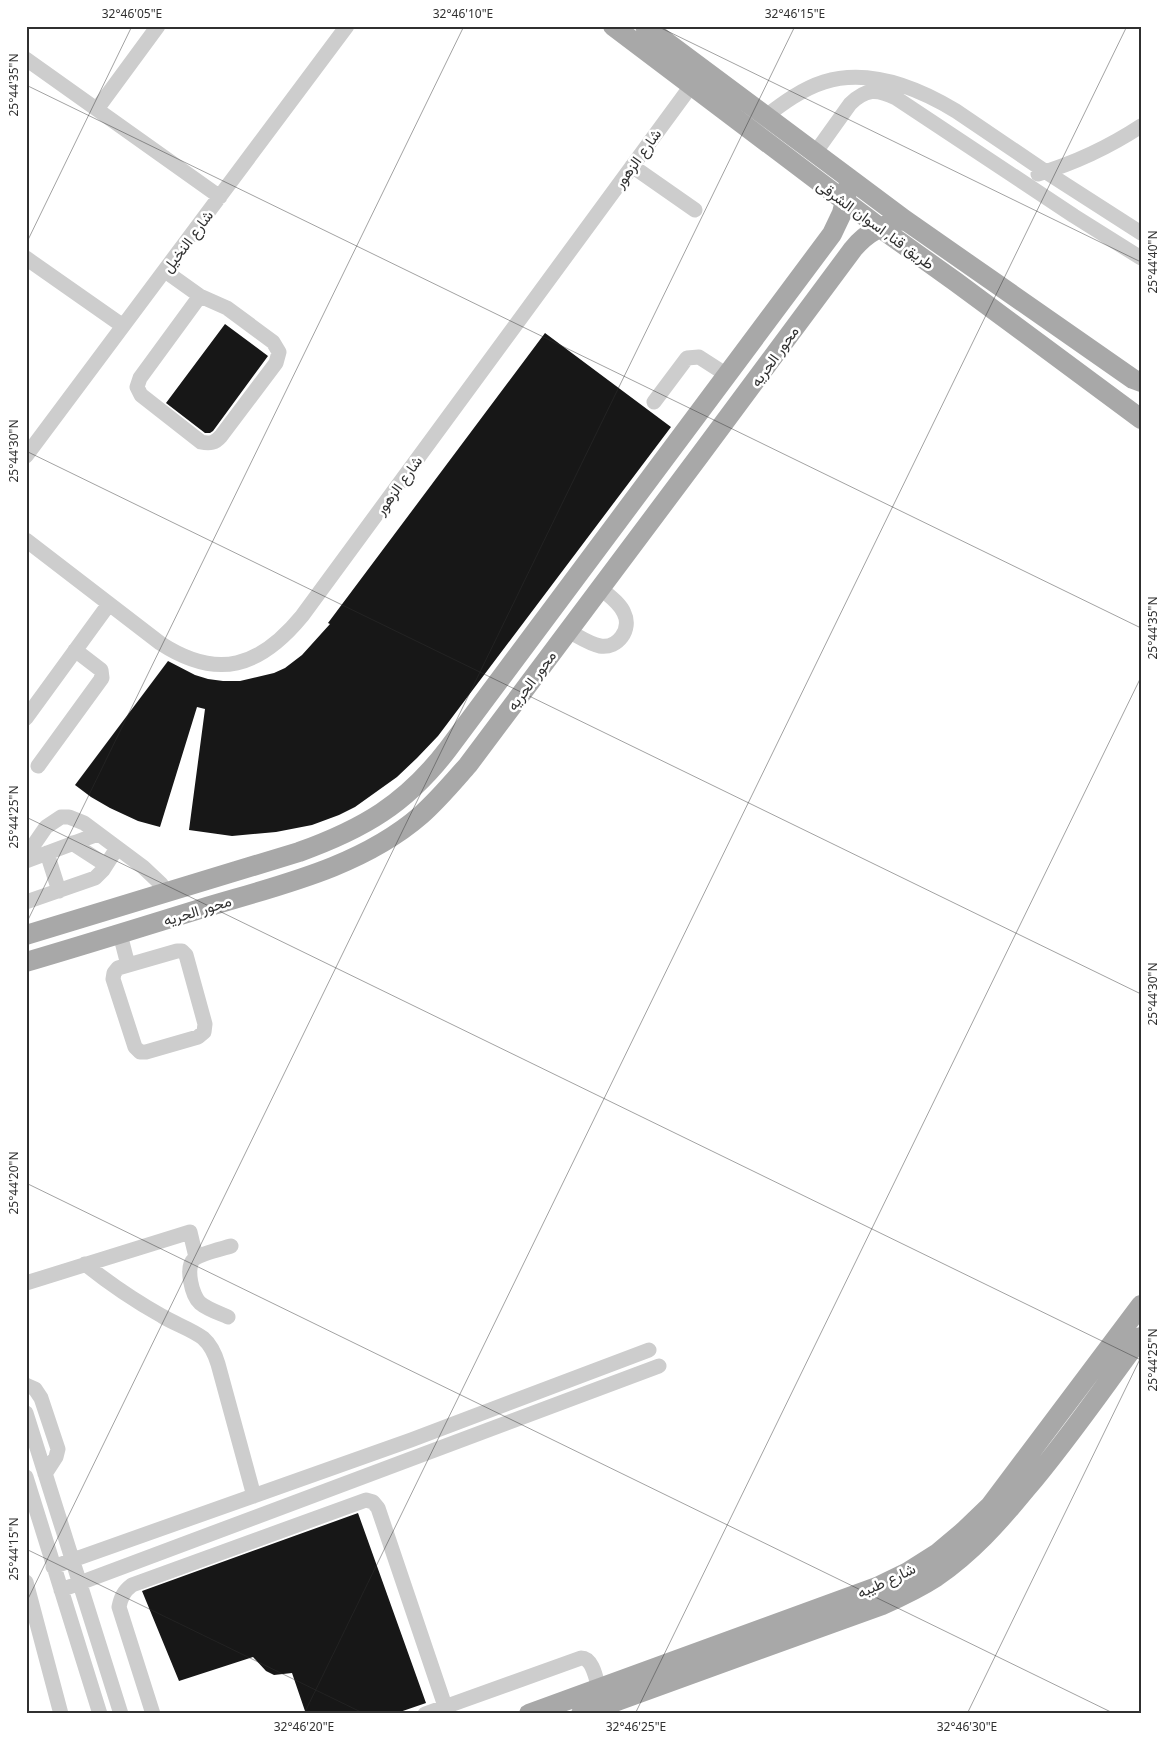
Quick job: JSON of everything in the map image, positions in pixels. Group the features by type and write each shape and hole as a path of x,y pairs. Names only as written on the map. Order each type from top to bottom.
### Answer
{"main road":[{"name":"طريق قنا, اسوان الشرقى","path":"613,26 845,202 1141,419"},
{"name":"طريق قنا, اسوان الشرقى","path":"645,26 905,220 1138,383"},
{"name":"محور الحريه","path":"26,935 299,852 341,836 382,814 418,785 448,749 832,234 845,202 850,180"},
{"name":"محور الحريه","path":"26,962 305,878 366,852 395,835 421,815 457,778 860,240 879,227 905,220"},
{"name":"شارع طيبه","path":"712,1658 877,1587 908,1572 951,1544 1004,1489 1141,1305"},
{"name":"شارع طيبه","path":"529,1714 608,1692 882,1605 919,1587 952,1565 993,1528 1050,1461 1141,1337"},
{"name":"شارع طيبه","path":"582,1714 608,1692"}],"street":[{"path":"97,110 158,26"},
{"name":"شارع النخيل","path":"26,456 347,26"},
{"path":"26,60 220,197"},
{"path":"765,117 803,91 825,82 847,78 869,78 888,88 896,98 1141,258"},
{"name":"شارع الزهور","path":"26,540 160,643 178,654 197,662 217,665 238,663 257,657 274,646 302,616 691,86"},
{"path":"814,153 858,96 866,92 888,88 908,88 941,102 1141,232"},
{"path":"1019,179 1046,172 1075,161 1103,148 1141,126"},
{"path":"632,166 695,210"},
{"path":"26,258 123,326"},
{"path":"165,271 200,296 233,312 273,342 279,352 279,358 276,363 217,441 206,443 201,442 141,395 137,387 140,378 200,296"},
{"path":"654,402 687,358 699,357 727,375"},
{"path":"568,631 598,646 606,646 620,639 626,626 624,611 600,588"},
{"path":"26,718 109,604"},
{"path":"38,766 102,678 101,670 76,650"},
{"path":"26,856 46,827 60,818 69,817 77,819 152,875 166,892"},
{"path":"26,861 98,834"},
{"path":"72,844 106,865"},
{"path":"26,902 95,878 117,848"},
{"path":"47,853 60,891"},
{"path":"120,934 128,965"},
{"path":"176,950 184,953 205,1024 204,1032 198,1037 146,1052 137,1050 113,979 116,970 128,965 176,950"},
{"path":"26,1283 190,1232 196,1257"},
{"path":"228,1317 197,1300 189,1273 192,1262 196,1257 231,1246"},
{"path":"85,1264 137,1302 193,1332 210,1345 218,1364 254,1496"},
{"path":"53,1567 254,1496 649,1350"},
{"path":"61,1590 659,1366"},
{"path":"26,1385 39,1394 58,1449 56,1457 45,1474"},
{"path":"26,1413 122,1714"},
{"path":"26,1477 100,1714"},
{"path":"153,1714 119,1607 120,1598 125,1590 132,1585 366,1500 373,1502 378,1508 433,1711 581,1658 585,1658 590,1662 608,1692"},
{"path":"26,1582 61,1714"}],"building":[{"path":"225,324 268,356 213,431 205,433 166,403"},
{"path":"545,333 671,427 438,736 417,758 397,777 355,807 312,825 276,832 232,836 189,830 205,709 197,707 160,827 138,821 110,808 75,785 168,661 195,675 208,679 240,681 274,673 285,668 302,655 330,624 328,623"},
{"path":"358,1513 426,1703 394,1714 306,1714 292,1673 274,1675 266,1671 253,1657 179,1681 142,1591"}]}
